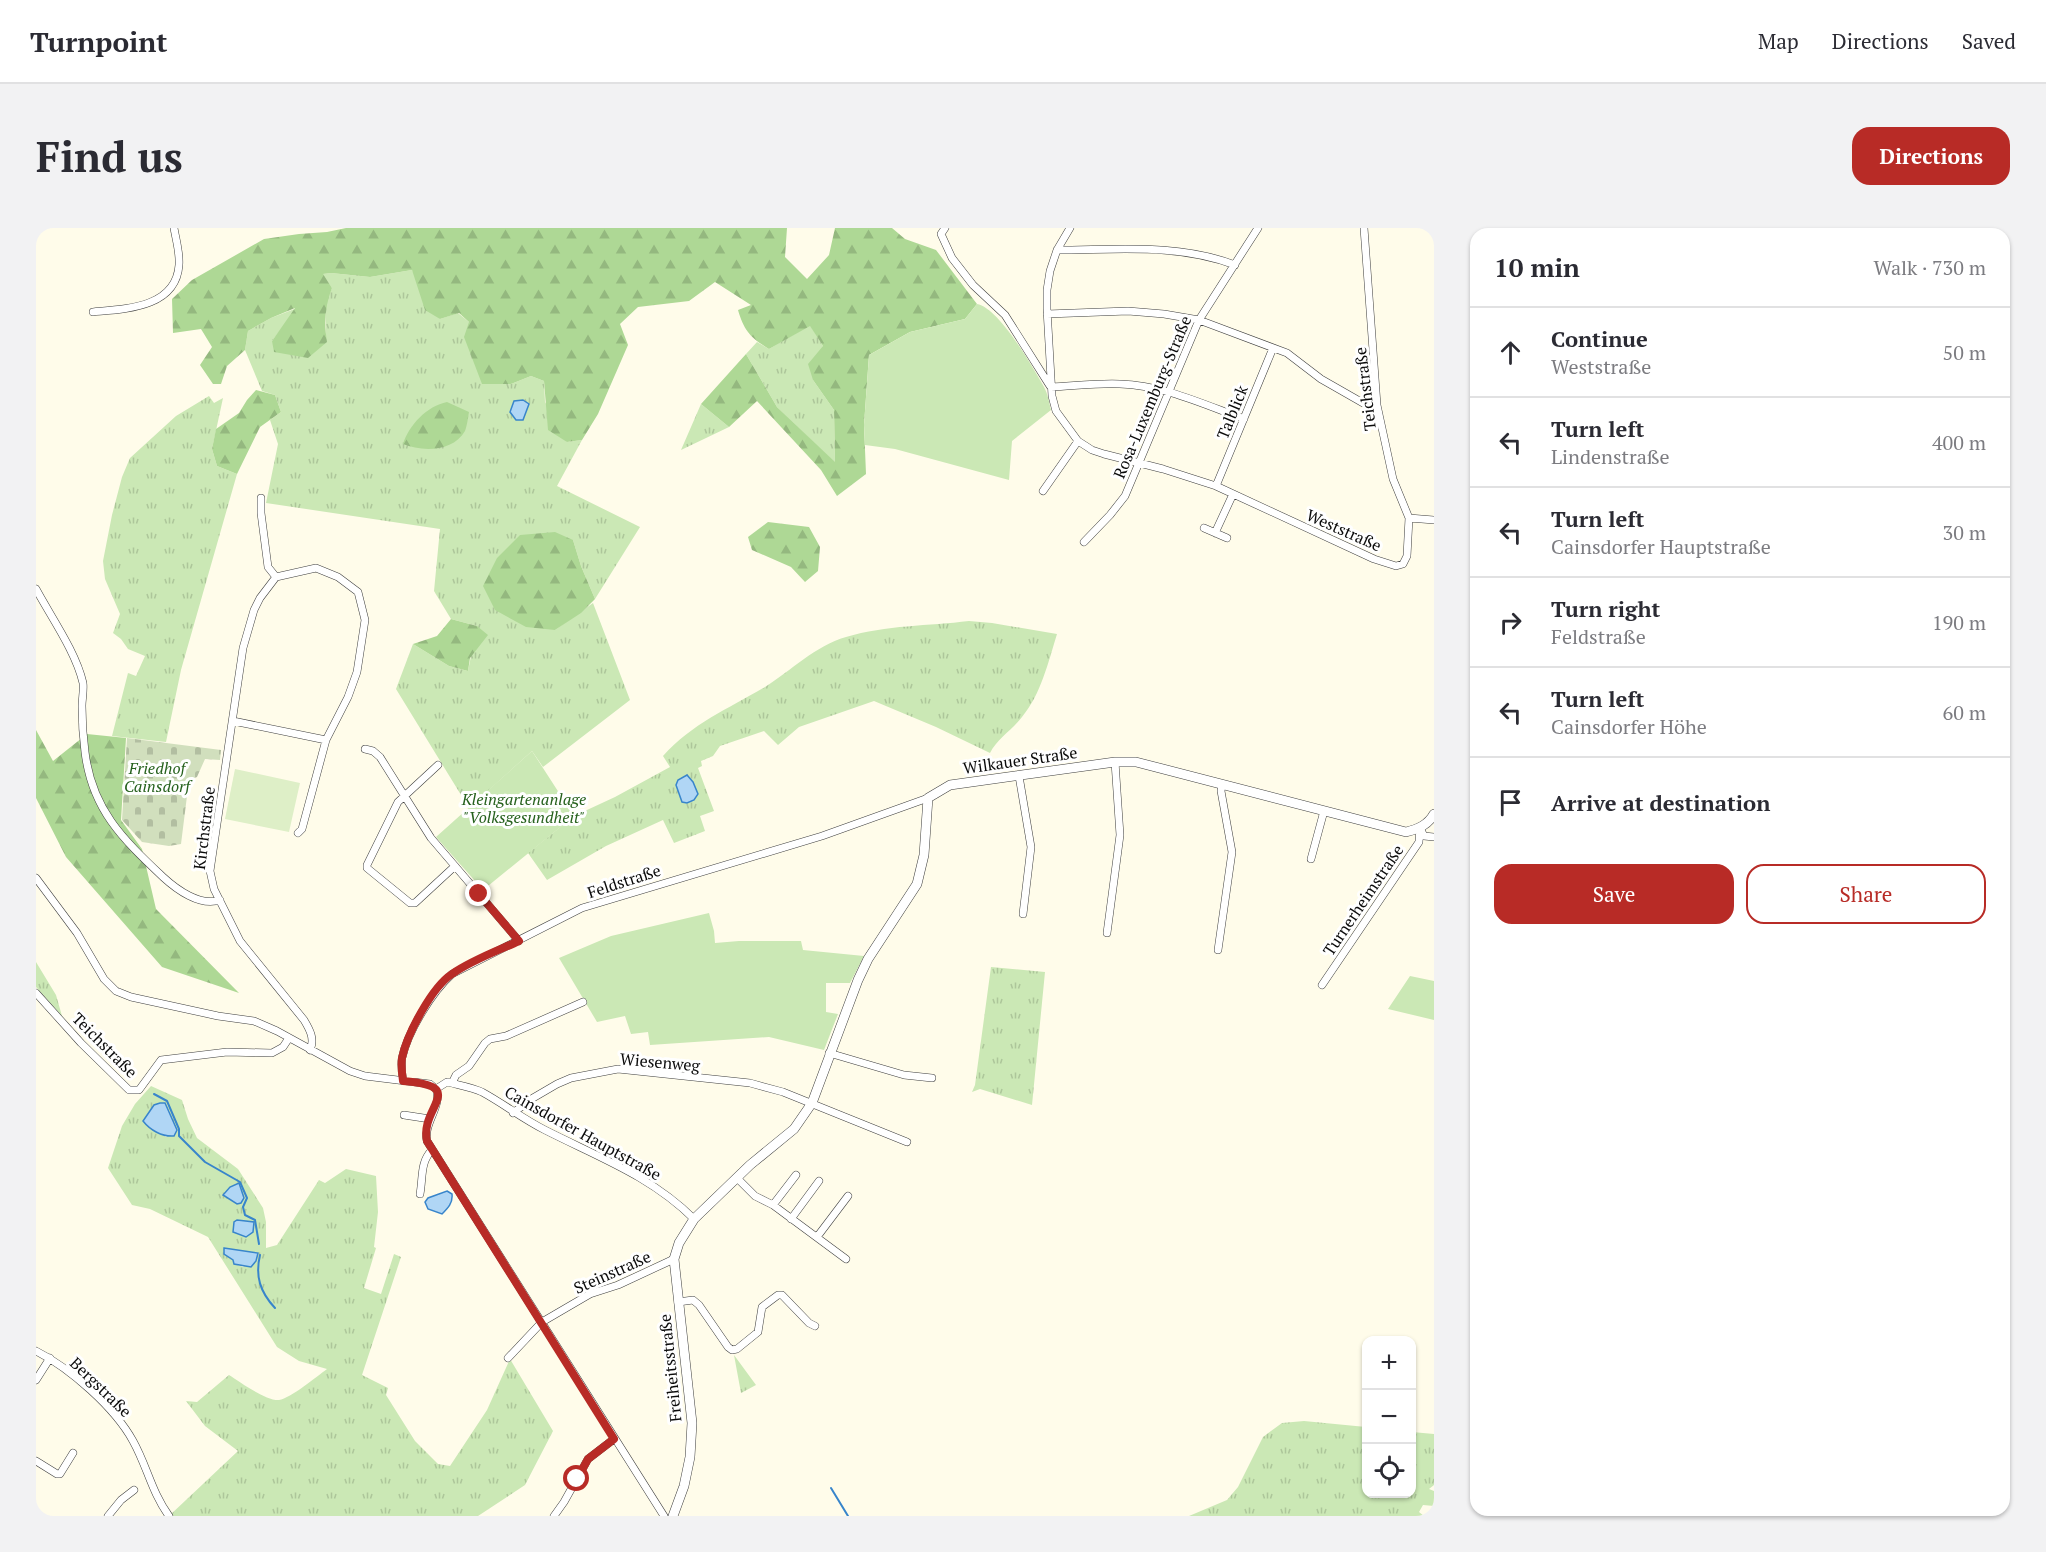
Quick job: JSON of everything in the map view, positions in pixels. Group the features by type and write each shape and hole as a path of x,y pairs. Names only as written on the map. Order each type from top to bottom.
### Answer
{"street":[{"path":"93,312 146,305 165,294 172,286 179,265 174,228"},
{"path":"945,228 941,234 952,258 973,285 1005,315 1051,387"},
{"path":"1051,387 1047,290 1057,250 1070,228"},
{"name":"Rosa-Luxemburg-Straße","path":"1084,542 1110,516 1125,496 1199,320 1258,228"},
{"name":"Teichstraße","path":"1364,228 1377,405 1393,480 1409,518"},
{"path":"1057,250 1118,248 1173,251 1220,259 1235,265"},
{"path":"1047,314 1128,311 1199,320 1287,353 1321,379 1363,403 1377,405"},
{"name":"Talblick","path":"1216,486 1273,348"},
{"path":"1051,387 1121,384 1169,392 1244,419"},
{"name":"Weststraße","path":"1051,387 1056,411 1078,441 1092,450 1216,486 1374,559 1396,566 1403,564 1407,556 1409,518"},
{"path":"1043,491 1078,441"},
{"path":"1215,533 1233,494"},
{"path":"261,498 268,567 276,577 316,568 338,577 358,592 365,620 357,672 348,697 326,740 302,829 298,833"},
{"path":"1409,518 1434,520"},
{"path":"1204,528 1227,538"},
{"name":"Kirchstraße","path":"276,577 260,598 247,631 240,661 211,860 211,881 240,941 304,1020 313,1043 310,1050"},
{"path":"36,589 73,656 83,684 85,754 98,802 133,849 175,888 204,900 212,902 220,900"},
{"path":"233,721 326,740"},
{"path":"365,749 373,751 380,757 431,838 519,941"},
{"path":"1107,933 1120,835 1115,762"},
{"name":"Wilkauer Straße","path":"928,798 950,785 1115,762 1136,762 1406,831 1420,828"},
{"path":"438,765 398,802 367,868 410,903 415,903 455,866"},
{"path":"1019,776 1031,847 1023,914"},
{"path":"1218,950 1232,852 1221,791 1222,784"},
{"path":"694,1219 794,1129 812,1103 829,1053 868,959 917,884 924,855 928,798"},
{"name":"Feldstraße","path":"403,1081 402,1058 411,1035 422,1012 442,983 452,974 582,908 831,833 928,798"},
{"path":"1311,859 1324,811"},
{"path":"1434,814 1431,820 1420,828 1425,836 1434,837"},
{"name":"Turnerheimstraße","path":"1322,985 1419,842 1420,828"},
{"path":"36,878 77,933 104,979 116,991 131,997 254,1022 277,1030 350,1071 365,1076 430,1084 436,1089 438,1095 426,1137 432,1150 664,1516"},
{"name":"Teichstraße","path":"36,993 81,1043 129,1090 139,1090 161,1060 227,1052 272,1053 283,1047 290,1038"},
{"path":"436,1089 447,1082 452,1083 456,1075 469,1066 484,1043 490,1039 506,1036 583,1002"},
{"path":"829,1053 904,1075 932,1078"},
{"name":"Wiesenweg","path":"513,1113 533,1098 571,1078 618,1069 750,1083 783,1092 907,1142"},
{"name":"Cainsdorfer Hauptstraße","path":"452,1083 480,1091 513,1113 608,1159 674,1199 694,1219"},
{"path":"404,1115 430,1119"},
{"path":"420,1194 423,1165 432,1150"},
{"path":"773,1205 796,1175"},
{"path":"737,1178 755,1196 773,1205 846,1259"},
{"path":"791,1219 819,1181"},
{"path":"817,1238 848,1196"},
{"name":"Freiheitsstraße","path":"674,1516 690,1457 692,1423 674,1260 679,1243 694,1219"},
{"name":"Steinstraße","path":"508,1358 542,1322 590,1294 618,1285 674,1260"},
{"path":"678,1302 693,1300 699,1305 732,1350 737,1349 758,1332 762,1307 778,1295 782,1295 809,1323 815,1326"},
{"name":"Bergstraße","path":"36,1351 50,1358 93,1394 125,1428 134,1442 159,1502 169,1516"},
{"path":"36,1380 50,1358"},
{"path":"554,1516 588,1459 614,1439"},
{"path":"36,1461 60,1474 73,1453"},
{"path":"108,1516 121,1500 134,1491"}],"green space":[{"path":"346,228 787,228 785,257 807,279 829,255 835,228 892,228 905,239 936,250 977,304 965,319 910,332 869,355 864,425 866,474 837,496 821,470 757,401 729,427 701,404 746,354 777,407 835,462 834,410 813,380 808,364 823,346 810,326 769,349 749,333 740,317 738,310 751,305 715,282 689,301 638,307 620,324 628,345 598,414 582,440 567,442 548,430 544,381 531,376 511,384 482,384 464,337 469,322 459,313 440,319 425,310 412,270 370,277 323,274 332,288 326,314 327,342 308,358 274,352 272,341 295,308 248,331 245,350 227,366 221,384 213,384 200,365 212,347 201,329 173,333 172,299 192,280 264,239"},
{"path":"412,270 440,319 458,313 469,322 511,384 531,376 544,381 545,402 567,442 582,440 557,486 640,527 595,599 573,540 555,630 593,603 630,700 543,767 532,751 469,808 396,689 413,644 449,666 468,671 477,626 451,619 434,591 440,529 266,503 278,444 270,420 281,412 275,395 262,391 245,350 248,331 271,318 297,308 272,341 326,342 326,301 332,288 322,274 370,277"},
{"path":"977,304 995,316 1015,340 1044,387 1051,410 1012,441 1009,480 895,449 865,445 864,425 869,355 910,332 965,319"},
{"path":"810,325 823,346 813,380 834,410 835,463 777,407 746,354 757,342 769,349"},
{"path":"256,390 275,395 281,412 260,427 237,474 217,466 212,449 216,429 239,413"},
{"path":"209,396 214,403 223,398 212,449 217,466 237,474 181,670 166,742 112,736 128,673 136,676 145,656 128,649 113,633 120,614 105,579 103,561 122,477 130,458 176,416"},
{"path":"447,402 469,412 465,431 460,438 445,446 428,449 403,444 414,423 420,417"},
{"path":"701,404 729,427 681,450"},
{"path":"768,522 809,527 820,547 818,571 805,582 791,567 752,550 748,537"},
{"path":"555,532 573,540 595,599 581,613 555,630 526,627 495,610 483,586 497,558 520,535"},
{"path":"451,619 477,626 488,635 470,658 468,671 449,666 413,644 437,636"},
{"path":"969,621 1057,634 1043,678 1029,708 990,753 874,701 799,727 778,745 764,731 720,746 713,756 701,761 702,766 698,768 714,811 700,816 705,831 674,843 663,820 606,846 547,880 528,853 574,816 670,767 663,756 686,734 711,717 765,687 824,646 846,637 876,630"},
{"path":"36,730 53,761 87,734 126,738 121,820 142,849 156,909 239,993 162,967 66,857 36,798"},
{"name":"Friedhof Cainsdorf","path":"127,738 221,750 220,760 205,759 197,777 189,780 181,844 169,846 142,842 122,820"},
{"name":"Kleingartenanlage \"Volksgesundheit\"","path":"532,751 574,816 483,890 436,837"},
{"path":"235,769 300,783 289,832 225,819"},
{"path":"709,913 715,943 801,941 803,950 864,956 850,983 826,983 826,1012 838,1014 824,1050 769,1037 650,1045 648,1032 631,1034 625,1016 597,1022 559,958 611,936"},
{"path":"36,962 56,995 62,1016 36,987"},
{"path":"991,967 1045,972 1032,1105 980,1089 972,1092 975,1085"},
{"path":"1410,976 1434,981 1434,1020 1388,1009"},
{"path":"151,1086 182,1100 197,1138 238,1169 263,1208 266,1222 266,1248 277,1245 319,1180 325,1183 346,1169 376,1176 378,1212 374,1247 376,1248 364,1288 381,1294 394,1254 401,1257 362,1375 388,1388 386,1395 415,1441 438,1464 450,1466 487,1410 510,1359 553,1431 525,1485 478,1516 169,1516 238,1451 205,1426 186,1401 197,1402 229,1375 260,1394 279,1400 297,1391 327,1369 299,1361 277,1347 208,1237 150,1209 132,1205 108,1168 122,1126 135,1104","holes":["154,1105 169,1111 176,1130 166,1137 143,1121","227,1249 257,1253 243,1267 235,1264"]},
{"path":"734,1355 756,1385 741,1393"},
{"path":"1304,1421 1362,1427 1362,1498 1416,1498 1416,1432 1434,1434 1434,1485 1429,1489 1434,1491 1434,1506 1423,1505 1419,1512 1424,1516 1189,1516 1227,1500 1238,1487 1263,1437 1282,1423"}],"water":[{"path":"523,400 529,404 523,420 516,420 510,412 514,401"},
{"path":"687,775 698,794 694,800 687,803 682,802 676,785 678,780"},
{"path":"165,1103 177,1130 174,1136 157,1132 143,1121 154,1105"},
{"path":"239,1183 244,1198 241,1203 237,1204 223,1195 230,1187"},
{"path":"447,1191 452,1194 452,1200 442,1214 428,1209 425,1202 428,1198"},
{"path":"237,1220 254,1222 253,1232 246,1237 233,1232 234,1222"},
{"path":"224,1248 258,1253 256,1261 251,1267 234,1264 233,1260 224,1254"}],"waterway":[{"path":"154,1094 167,1101 179,1129 179,1136 205,1162 240,1182 247,1198 243,1207 245,1215 255,1220 259,1244"},
{"path":"260,1255 258,1270 260,1283 262,1290 275,1308"},
{"path":"831,1488 848,1516"}],"route":[{"path":"479,894 519,941 452,974 442,983 422,1012 409,1038 402,1058 403,1081 430,1084 436,1089 438,1095 428,1127 427,1141 614,1439 588,1459 577,1479"}]}
